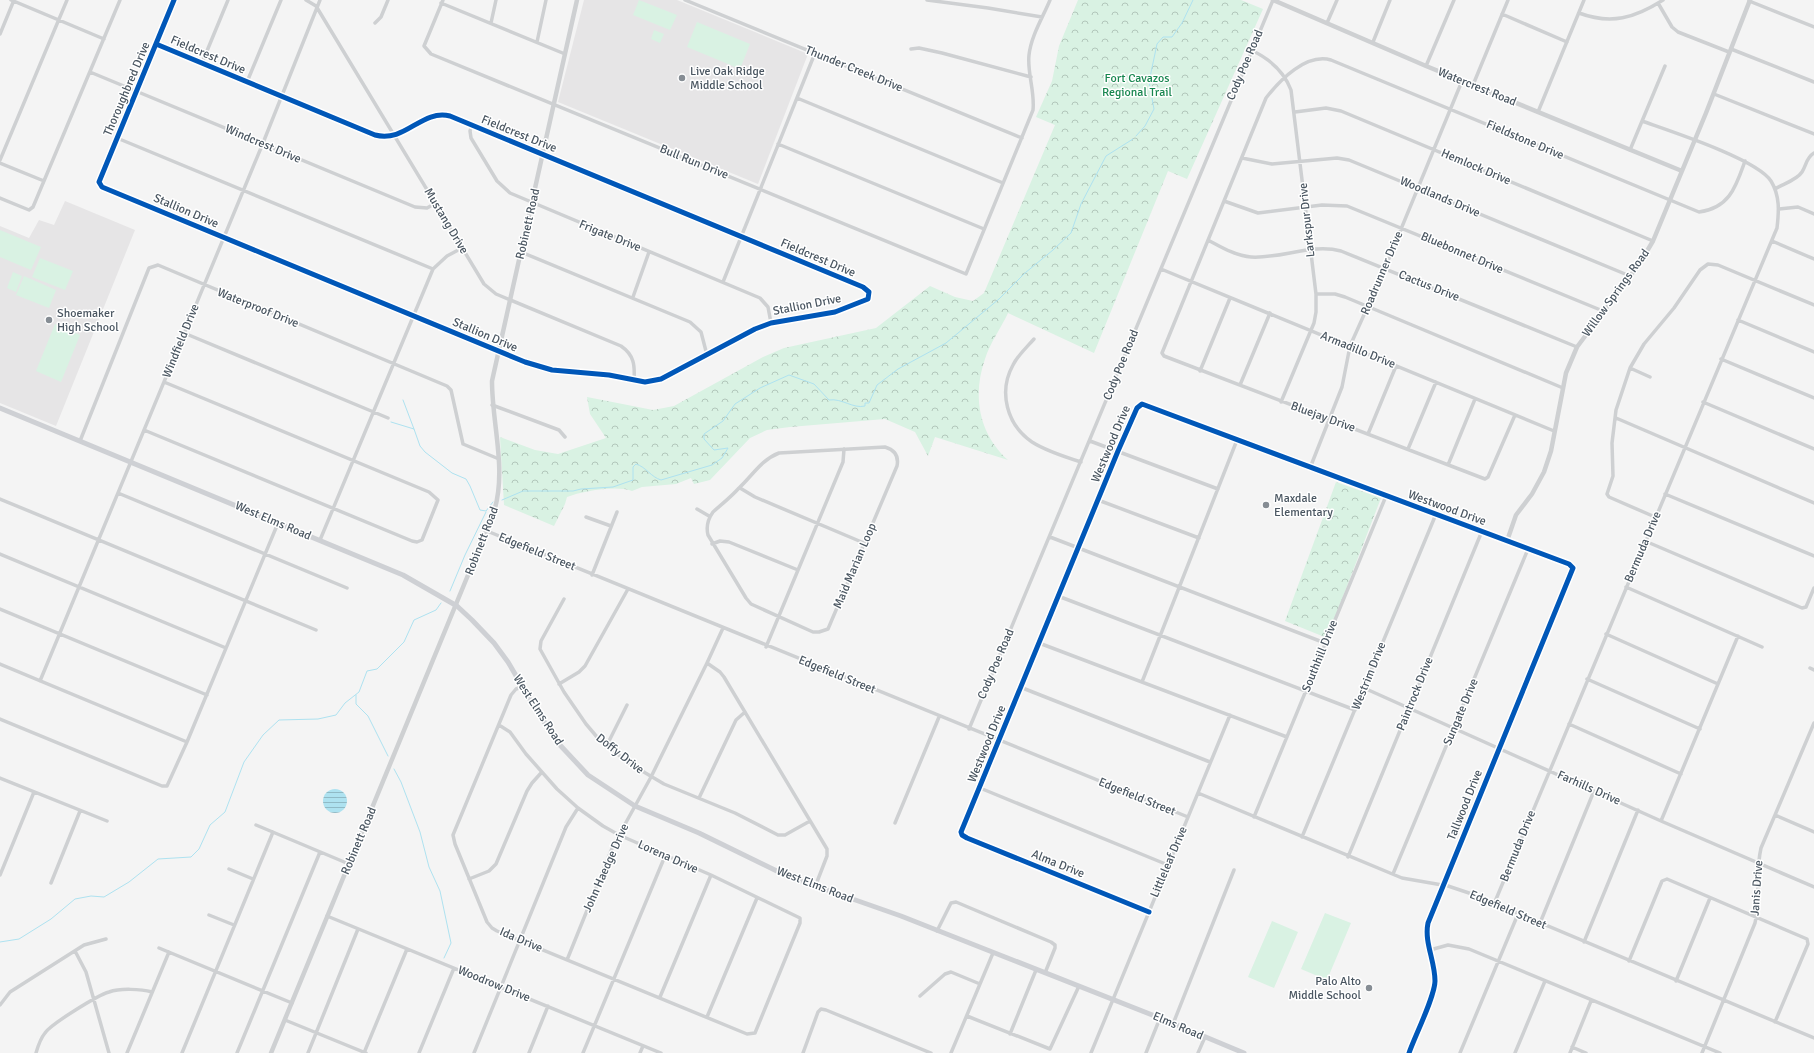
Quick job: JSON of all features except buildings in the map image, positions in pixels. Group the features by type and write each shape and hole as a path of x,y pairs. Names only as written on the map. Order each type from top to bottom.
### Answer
{"main road":[{"name":"West Elms Road","path":"0,408 418,582 457,606 494,643 508,662 548,730 578,764 588,775 636,806 815,887 901,916 1045,974 1113,999"},
{"name":"Elms Road","path":"1113,999 1244,1053"}],"street":[{"path":"0,34 13,0 104,39"},
{"path":"44,181 0,161 67,0"},
{"path":"0,198 29,210 32,209 120,0"},
{"name":"Thoroughbred Drive","path":"100,184 98,182 137,92 174,0"},
{"path":"202,63 228,0"},
{"path":"247,82 281,0"},
{"name":"Mustang Drive","path":"306,0 316,6 484,284 496,294 621,346 631,355 635,365 634,380"},
{"name":"Windfield Drive","path":"40,681 224,238 282,96 316,6 320,0"},
{"path":"374,23 381,17 388,0"},
{"path":"491,23 496,0"},
{"path":"537,42 546,0"},
{"name":"Robinett Road","path":"271,1053 457,606 487,531 499,492 499,459 492,405 492,381 544,154 577,0"},
{"name":"Thunder Creek Drive","path":"685,0 1022,138"},
{"path":"927,0 988,8 1042,18"},
{"path":"778,144 984,229 1033,110 1033,89 1030,77 1030,51 1050,0"},
{"name":"Watercrest Road","path":"1273,0 1426,66 1682,171"},
{"name":"Cody Poe Road","path":"969,729 1273,0"},
{"path":"1327,23 1336,0"},
{"path":"1373,42 1390,0"},
{"path":"1426,66 1454,0"},
{"path":"1473,85 1508,0"},
{"path":"1538,112 1584,0"},
{"path":"1579,13 1599,19 1620,20 1663,0"},
{"path":"442,1 566,54"},
{"name":"Bull Run Drive","path":"442,1 424,46 431,54 966,274 984,229"},
{"path":"1749,1 1814,26"},
{"name":"Willow Springs Road","path":"1507,541 1516,515 1532,494 1544,472 1551,451 1563,388 1571,358 1577,347 1654,241 1714,94 1749,1"},
{"path":"1658,3 1672,27 1678,32 1814,82"},
{"path":"1502,14 1567,42"},
{"name":"Fieldcrest Drive","path":"156,44 375,135 395,136 429,118 440,115 450,116 863,287 869,292 870,295"},
{"path":"911,49 920,48 942,53 1030,77"},
{"name":"Larkspur Drive","path":"1251,50 1268,59 1278,68 1291,90 1316,294 1316,312 1311,330 1280,402"},
{"path":"723,282 814,53"},
{"name":"Fieldstone Drive","path":"1162,353 1266,98 1285,78 1313,59 1327,58 1451,108 1695,211 1710,209 1732,194 1745,161"},
{"path":"1630,150 1665,66"},
{"name":"Windcrest Drive","path":"90,72 415,207 427,208 436,203"},
{"name":"Roadrunner Drive","path":"1310,468 1343,382 1350,346 1385,268 1462,81"},
{"path":"1714,94 1814,134"},
{"path":"797,98 1003,183"},
{"name":"Hemlock Drive","path":"1294,112 1326,108 1341,111 1654,241"},
{"path":"1642,121 1745,161 1763,172 1775,189 1797,177 1802,171 1807,160 1814,153"},
{"name":"Frigate Drive","path":"472,125 470,131 471,138 497,181 510,193 760,298 768,307 771,323"},
{"path":"117,138 433,270"},
{"name":"Woodlands Drive","path":"1242,158 1272,164 1337,158 1349,160 1630,276"},
{"name":"Stallion Drive","path":"100,184 224,238 498,351 525,362 552,370 609,375 645,382 661,379 755,329 771,323 835,312 866,302 870,295"},
{"name":"Bermuda Drive","path":"1494,904 1721,359 1772,241 1777,228 1779,209 1778,196 1775,189"},
{"name":"Bluebonnet Drive","path":"1224,202 1258,213 1330,205 1347,206 1603,311"},
{"path":"1779,209 1798,207 1814,214"},
{"name":"Cactus Drive","path":"1208,240 1235,253 1250,257 1310,250 1338,250 1577,347"},
{"path":"1772,241 1814,259"},
{"path":"320,540 433,270 446,256 462,248"},
{"path":"521,252 633,297 694,324 703,337 707,355"},
{"path":"633,297 649,252"},
{"path":"1655,517 1609,497 1607,494 1613,476 1612,443 1619,400 1630,368 1644,344 1674,308 1700,270 1705,265 1713,263 1814,305"},
{"name":"Waterproof Drive","path":"80,441 149,268 158,265 204,286 449,387 463,444 499,459"},
{"name":"Armadillo Drive","path":"1161,269 1554,431"},
{"path":"1316,294 1335,294 1563,388"},
{"path":"1200,371 1230,298"},
{"path":"1240,386 1270,313"},
{"path":"1738,320 1814,352"},
{"path":"184,333 388,418"},
{"path":"1034,339 1018,356 1009,374 1006,393 1009,411 1017,428 1031,441 1081,462"},
{"name":"Bluejay Drive","path":"1162,353 1164,356 1200,371 1280,402 1448,465 1487,478 1514,415"},
{"path":"1721,359 1814,398"},
{"path":"1368,434 1396,366"},
{"path":"1630,368 1650,377"},
{"path":"144,430 417,542 422,540 438,500 429,492 164,382"},
{"path":"1408,449 1436,382"},
{"path":"1448,465 1475,399"},
{"path":"1703,402 1814,449"},
{"name":"Westwood Drive","path":"961,833 1118,451 1137,408 1142,404 1569,564 1573,568"},
{"path":"492,405 559,430 565,437"},
{"path":"1616,418 1814,503"},
{"path":"1142,682 1237,440"},
{"path":"1090,441 1218,489"},
{"name":"Maid Marian Loop","path":"885,447 890,449 897,456 897,466 828,629 813,632 758,608 746,598 712,544 707,531 709,516 740,488 763,461 779,453 885,447"},
{"path":"766,647 843,462 844,449"},
{"path":"740,488 755,497 864,543"},
{"path":"118,494 347,588"},
{"path":"1665,494 1814,556"},
{"name":"Southhill Drive","path":"1254,817 1386,496"},
{"path":"0,499 316,630"},
{"path":"1098,500 1199,538"},
{"path":"697,509 709,516"},
{"path":"592,575 617,512"},
{"name":"Westrim Drive","path":"1302,837 1436,514"},
{"path":"586,517 611,526"},
{"path":"0,719 162,786 167,786 207,695 278,523"},
{"name":"Edgefield Street","path":"487,531 766,647 1188,817"},
{"name":"Paintrock Drive","path":"1348,857 1482,532"},
{"path":"1050,537 1325,643"},
{"path":"712,544 720,541 730,542 798,570"},
{"path":"1645,541 1802,608 1806,607 1814,588"},
{"name":"Sungate Drive","path":"1393,874 1528,549"},
{"path":"0,554 226,648"},
{"name":"Tallwood Drive","path":"1409,1053 1434,990 1435,974 1427,928 1443,885 1573,568"},
{"path":"1626,587 1762,647"},
{"path":"559,684 579,672 585,666 628,589"},
{"path":"1058,596 1355,710"},
{"name":"Doffy Drive","path":"564,599 540,645 541,652 559,684 586,724 607,745 627,762 651,777 781,836 789,834 810,821"},
{"path":"0,609 207,695"},
{"name":"John Haedge Drive","path":"567,960 619,835 651,777 723,628"},
{"path":"1606,634 1718,684"},
{"path":"1662,821 1738,636"},
{"path":"1039,643 1287,737"},
{"path":"707,663 720,672 810,821 827,852 815,887"},
{"path":"0,664 187,742"},
{"path":"1810,668 1814,670"},
{"path":"1587,679 1700,729"},
{"name":"Ida Drive","path":"522,686 516,689 511,695 454,835 454,844 489,926 567,960 747,1034 753,1034"},
{"path":"1020,687 1210,762"},
{"name":"Farhills Drive","path":"1364,688 1814,887"},
{"path":"607,745 627,705"},
{"path":"699,798 736,720 745,712"},
{"name":"Littleleaf Drive","path":"1091,1053 1230,715"},
{"path":"895,823 939,717"},
{"name":"Janis Drive","path":"1702,1053 1724,1001 1756,917 1759,899 1759,863 1762,848 1814,723"},
{"path":"1569,724 1681,774"},
{"name":"Lorena Drive","path":"499,726 510,732 541,773 578,808 619,835 712,876 800,918 800,923 757,1030 753,1034"},
{"path":"469,879 489,871 496,864 527,792 532,782 541,773"},
{"path":"0,778 107,821"},
{"path":"980,788 1168,865"},
{"path":"1540,923 1594,791"},
{"path":"0,875 34,792"},
{"name":"Edgefield Street","path":"1198,793 1348,857 1410,881 1456,888 1814,1038"},
{"path":"474,1053 566,827 578,808"},
{"path":"51,883 80,810"},
{"path":"1584,942 1638,810"},
{"path":"1775,816 1814,832"},
{"path":"256,825 349,864"},
{"path":"182,1053 273,832"},
{"name":"Alma Drive","path":"961,833 967,838 1149,912"},
{"path":"236,1053 320,852"},
{"path":"583,1053 664,856"},
{"path":"229,869 254,879"},
{"path":"1173,1024 1234,870"},
{"path":"660,997 712,876"},
{"path":"1629,961 1663,880 1667,879 1806,939 1808,942 1775,1022"},
{"path":"707,1017 757,898"},
{"path":"1676,981 1710,898"},
{"path":"937,931 951,903 961,904 1055,944 1054,954 1045,974"},
{"path":"1460,1053 1518,914"},
{"path":"209,915 234,925"},
{"name":"Woodrow Drive","path":"327,916 661,1053"},
{"path":"308,1053 358,929"},
{"path":"0,1005 10,992 75,951 91,942 106,939"},
{"path":"1430,950 1442,946 1462,946 1720,1053"},
{"path":"159,948 292,1003"},
{"path":"285,1020 365,1053 407,949"},
{"path":"75,951 86,972 109,1053"},
{"path":"127,1053 169,952"},
{"path":"951,1053 993,953"},
{"path":"419,1053 454,968"},
{"path":"1010,1034 1036,970"},
{"path":"920,996 945,974 951,972 980,984"},
{"path":"1515,1053 1545,981"},
{"path":"967,1016 1050,1049 1079,986"},
{"path":"36,1053 41,1040 48,1030 93,1000 110,991 142,990 152,992"},
{"path":"1570,1053 1591,1000"},
{"path":"529,1053 548,1006"},
{"path":"803,1053 818,1012 821,1009 931,1053"},
{"path":"1146,1053 1160,1018"},
{"path":"1198,1053 1205,1037"},
{"path":"640,1053 643,1046"},
{"path":"1572,1048 1586,1053"}],"shaded area":[{"name":"Live Oak Ridge Middle School","path":"584,0 677,0 808,54 758,184 558,102"},
{"name":"Shoemaker High School","path":"65,201 135,230 56,426 0,403 0,226 29,238 39,220 54,225"}],"green space":[{"path":"639,0 677,15 670,30 633,15"},
{"name":"Fort Cavazos Regional Trail","path":"1078,0 1241,0 1263,9 1187,179 1168,171 1094,353 1008,313 985,359 981,373 979,400 981,414 990,438 998,450 1008,460 935,437 928,456 915,432 885,419 790,427 767,430 750,438 710,480 694,484 691,478 676,484 642,487 632,491 625,489 609,489 567,497 554,526 504,505 500,437 535,450 558,454 606,438 590,414 587,397 653,410 674,406 763,357 784,348 876,328 930,286 955,297 973,301 984,293 1055,125 1036,117 1052,81 1059,46"},
{"path":"697,22 750,44 740,69 687,47"},
{"path":"654,30 664,34 660,43 651,39"},
{"path":"0,230 41,247 31,270 0,257"},
{"path":"40,258 73,271 65,290 32,277"},
{"path":"13,272 22,276 16,292 7,288"},
{"path":"24,276 56,290 49,308 16,295"},
{"path":"55,324 80,335 61,382 36,371"},
{"path":"1336,482 1381,498 1327,638 1285,621"},
{"path":"1348,499 1361,504 1357,512 1344,507"},
{"path":"1325,913 1351,923 1327,980 1301,969"},
{"path":"1272,921 1298,932 1274,988 1248,977"}],"water":[{"path":"335,789 344,792 347,801 344,810 335,813 326,810 323,801 326,792"}],"waterway":[{"path":"1136,136 1145,126 1154,109 1149,82 1157,44 1163,37 1172,37 1182,23 1193,0"},
{"path":"502,500 523,491 573,491 613,487 633,480 633,467 636,464 643,467 654,477 661,480 712,465 722,458 728,448 714,450 704,439 704,434 723,421 735,404 760,388 789,375 814,384 829,400 861,407 865,406 865,403 869,403 877,385 898,369 946,343 999,299 1025,273 1071,233 1081,204 1106,156 1133,139"},
{"path":"403,400 414,429"},
{"path":"391,422 414,429 420,446 425,452 452,473 466,479 480,510 486,511 493,502"},
{"path":"450,591 465,555 486,512"},
{"path":"0,942 19,939 51,919 75,899 91,896 104,897 129,882 158,859 191,857 199,849 210,825 225,812 244,762 263,735 279,720 318,719 336,715 345,703 359,692 367,671 377,669 404,642 414,620 436,610 441,603"},
{"path":"356,695 356,704 368,716 388,756"},
{"path":"394,769 401,782 420,832 429,867 440,891 451,943 444,958"}],"cycle path":[{"path":"156,44 375,135 386,136 396,134 405,131 430,117 440,115 450,116 863,287 869,292 868,299 835,312 771,323 755,329 661,379 645,382 609,375 552,370 525,362 102,187 99,182 174,0"},
{"path":"1149,912 967,838 962,835 961,832 1118,451 1137,408 1142,404 1569,564 1573,568 1428,923 1427,937 1435,974 1434,988 1409,1053"}],"place":[{"name":"Live Oak Ridge Middle School","path":"682,78"},
{"name":"Shoemaker High School","path":"49,320"},
{"name":"Maxdale Elementary","path":"1266,505"},
{"name":"Palo Alto Middle School","path":"1369,988"}]}
